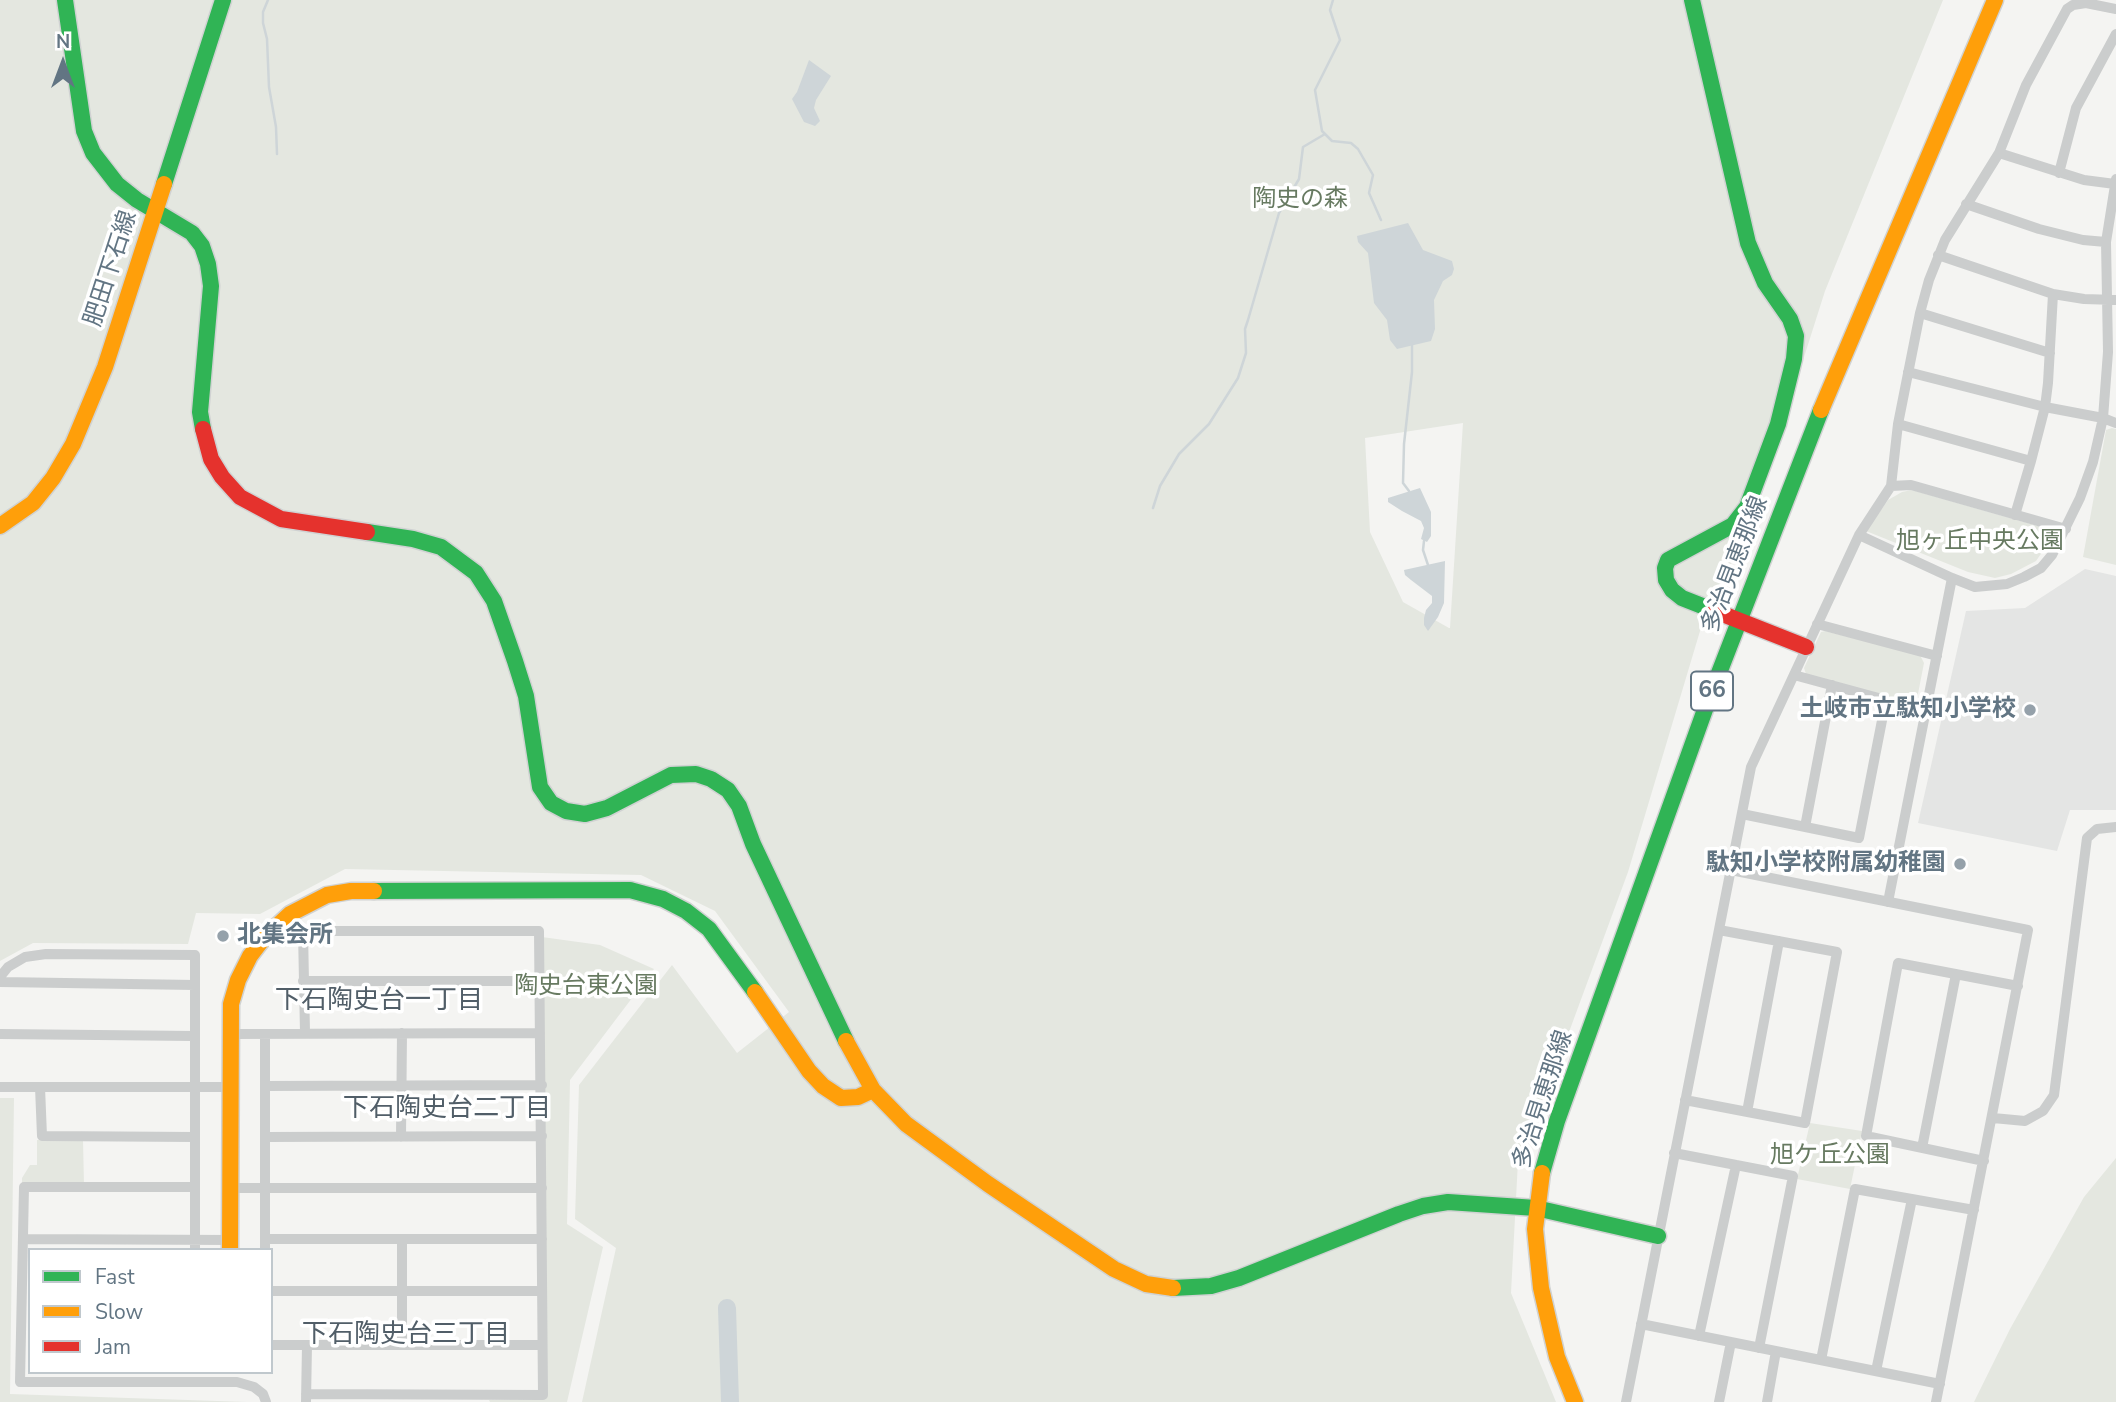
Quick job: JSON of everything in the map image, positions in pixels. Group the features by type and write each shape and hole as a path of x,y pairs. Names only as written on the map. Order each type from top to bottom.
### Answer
{"street":[{"path":"65,0 84,131 93,153 117,184 192,233 202,246 208,264 211,286 200,412 211,459 222,477 240,497 281,519 413,539 441,547 476,573 494,601 515,661 526,696 540,787 551,803 566,811 584,814 607,808 671,775 696,774 711,779 728,790 739,806 753,844 834,1019 873,1090 906,1124 1114,1269 1146,1284 1167,1288 1211,1286 1239,1278 1423,1206 1448,1202 1536,1208 1658,1236"},
{"name":"肥田下石線","path":"0,526 33,503 53,478 73,444 105,367 223,0"},
{"path":"1692,0 1748,243 1765,283 1790,319 1796,336 1794,359 1779,424 1747,507 1732,525 1668,560 1665,568 1666,580 1672,590 1682,598 1806,647"},
{"name":"多治見恵那線","path":"1575,1402 1557,1357 1543,1299 1535,1229 1542,1175 1557,1121 1707,704 1786,496 1842,357 1995,0"},
{"path":"1626,1402 1751,767 1860,535 1891,486 1898,424 1920,313 1938,255 1966,204 1999,153 2026,85 2067,9 2086,3 2116,9"},
{"path":"2059,173 2076,108 2116,34"},
{"path":"1860,535 1975,587 1994,586 2024,577 2041,568 2052,555 2066,529 2093,462 2103,418 2112,353 2106,242 2116,182 2084,180 1999,153"},
{"path":"1966,204 2039,229 2083,240 2106,242"},
{"path":"1938,255 2053,294 2111,300"},
{"path":"2015,515 2045,407 2053,294"},
{"path":"1920,313 2050,353"},
{"path":"1908,372 2116,422"},
{"path":"1898,424 2031,461"},
{"path":"1891,486 1911,485 2066,529"},
{"path":"1888,902 1952,578"},
{"path":"1817,624 1937,656"},
{"path":"1742,814 1858,838 1886,700 1794,675"},
{"path":"1805,827 1832,685"},
{"path":"1993,1118 2025,1121 2043,1111 2054,1095 2087,838 2097,829 2116,827"},
{"path":"1731,870 2028,930 1936,1402"},
{"path":"24,1239 230,1245 231,1003 238,980 250,956 263,939 290,914 327,895 351,891 630,890 674,905 709,929 725,948 822,1086 841,1098 858,1097 873,1090"},
{"path":"1685,1100 1805,1123 1837,952 1719,930"},
{"path":"305,1033 303,931 539,931 543,1395 486,1399 306,1398 307,1345"},
{"path":"1747,1112 1779,941"},
{"path":"0,979 8,967 25,957 46,954 195,955 195,1245"},
{"path":"1984,1161 1866,1136 1898,963 2018,986"},
{"path":"1922,1148 1956,974"},
{"path":"0,979 195,985"},
{"path":"303,981 540,981"},
{"path":"401,1137 402,1033"},
{"path":"231,1034 540,1033"},
{"path":"0,1034 194,1036"},
{"path":"265,1034 265,1244 402,1239 542,1239"},
{"path":"265,1086 542,1085"},
{"path":"0,1087 230,1087"},
{"path":"40,1087 42,1136 195,1137"},
{"path":"266,1137 542,1136"},
{"path":"1674,1153 1793,1176 1759,1348"},
{"path":"1699,1336 1736,1165"},
{"path":"195,1187 24,1187 25,1346 20,1382 237,1382 254,1387 263,1394 266,1402"},
{"path":"230,1188 542,1188"},
{"path":"1821,1360 1855,1189 1974,1210"},
{"path":"1877,1371 1912,1199"},
{"path":"402,1239 402,1345"},
{"path":"273,1290 542,1292"},
{"path":"1641,1324 1940,1384"},
{"path":"1719,1402 1731,1342"},
{"path":"273,1345 542,1345"},
{"path":"1766,1402 1776,1351"}],"shaded area":[{"path":"809,60 831,76 816,100 814,108 820,121 815,126 804,122 792,99"},
{"path":"1408,223 1423,250 1452,261 1454,269 1452,275 1443,281 1434,300 1435,329 1431,341 1397,349 1390,340 1387,320 1374,303 1368,253 1358,242 1357,236"},
{"path":"1420,488 1431,512 1431,536 1427,542 1421,539 1424,528 1421,521 1388,502 1388,498"},
{"path":"1445,561 1444,603 1428,631 1424,618 1432,603 1432,596 1405,575 1404,570"},
{"name":"土岐市立駄知小学校","path":"2085,569 2116,576 2116,810 2070,810 2057,851 1918,823 1966,611 2025,608"}],"green space":[{"name":"陶史の森","path":"0,0 1943,0 1825,291 1752,521 1703,621 1628,872 1518,1161 1511,1293 1556,1402 582,1402 616,1248 575,1219 579,1085 672,965 737,1053 789,1012 715,911 641,875 345,869 260,914 196,913 188,944 33,943 0,961","holes":["1463,423 1450,628 1403,602 1370,532 1365,438"]},
{"path":"2116,429 2116,565 2083,557 2106,430"},
{"name":"旭ヶ丘中央公園","path":"1912,490 2052,530 2054,535 2036,561 2011,574 1995,578 1968,572 1866,531 1888,500"},
{"path":"1821,632 1920,655 1924,663 1916,704 1806,674 1804,668"},
{"name":"陶史台東公園","path":"542,937 600,945 654,969 570,1080 567,1224 603,1247 567,1402 490,1402 489,1400 546,1399"},
{"path":"0,1098 14,1098 10,1394 247,1402 0,1402"},
{"name":"旭ケ丘公園","path":"1810,1123 1862,1131 1850,1189 1797,1179"},
{"path":"37,1140 83,1140 84,1185 22,1185 22,1178 30,1165 37,1165"},
{"path":"2116,1158 2116,1402 1974,1402 2010,1329 2084,1197"}],"waterway":[{"path":"268,0 263,12 263,23 267,39 269,87 276,127 277,154"},
{"path":"1333,0 1330,10 1340,40 1315,90 1322,131 1332,141 1351,143 1358,149 1373,175 1369,193 1381,220"},
{"path":"1153,508 1160,486 1179,454 1209,424 1238,378 1246,353 1245,329 1279,213 1299,179 1303,147 1325,134"},
{"path":"1409,491 1403,483 1412,343"},
{"path":"1424,541 1423,550 1428,565"},
{"path":"727,1308 730,1402"}],"traffic: fast":[{"path":"65,0 84,131 93,153 117,184 137,200 192,233 202,246 208,264 211,286 200,412 203,429"},
{"path":"164,184 223,0"},
{"path":"1692,0 1748,243 1765,283 1790,319 1796,336 1794,359 1778,424 1747,507 1733,525 1668,560 1665,568 1666,580 1672,590 1682,598 1715,611"},
{"path":"1542,1173 1557,1121 1707,704 1821,410"},
{"path":"367,532 413,539 441,547 476,573 494,601 515,661 526,696 540,787 551,803 566,811 585,814 607,808 671,775 696,774 711,779 728,790 739,806 753,844 846,1041"},
{"path":"374,891 630,890 663,899 686,911 709,929 755,992"},
{"path":"1173,1288 1211,1286 1239,1278 1399,1214 1448,1202 1536,1208 1658,1236"}],"traffic: slow":[{"path":"1821,410 1995,0"},
{"path":"0,526 33,503 53,478 73,444 105,367 164,184"},
{"path":"230,1248 231,1004 238,980 250,956 263,939 290,914 327,895 374,891"},
{"path":"755,992 809,1071 823,1086 841,1098 858,1097 873,1090"},
{"path":"846,1041 873,1090 906,1124 988,1184 1114,1269 1146,1284 1173,1288"},
{"path":"1542,1173 1535,1229 1541,1288 1557,1357 1575,1402"}],"traffic: jam":[{"path":"203,429 211,459 222,477 240,497 281,519 367,532"},
{"path":"1715,611 1806,647"}],"place":[{"name":"土岐市立駄知小学校","path":"2030,710"},
{"name":"駄知小学校附属幼稚園","path":"1960,864"},
{"name":"北集会所","path":"223,936"}],"district":[{"name":"下石陶史台一丁目","path":"379,1002"},
{"name":"下石陶史台二丁目","path":"447,1110"},
{"name":"下石陶史台三丁目","path":"406,1336"}]}
